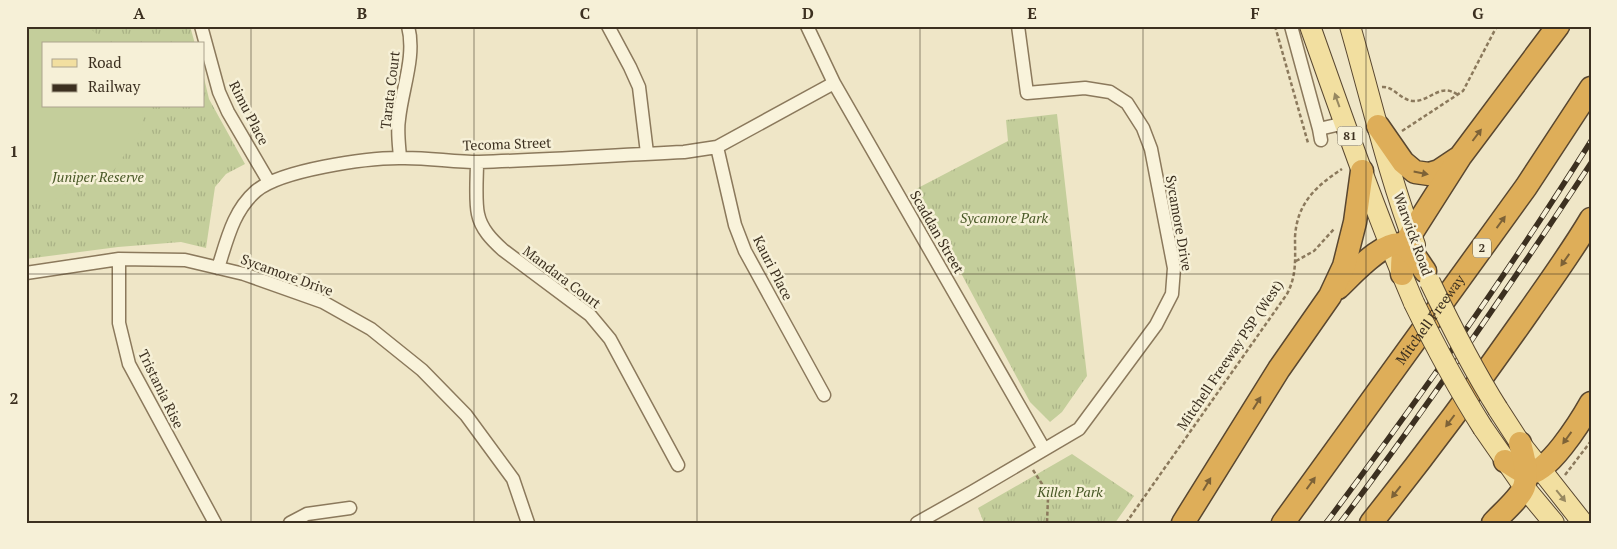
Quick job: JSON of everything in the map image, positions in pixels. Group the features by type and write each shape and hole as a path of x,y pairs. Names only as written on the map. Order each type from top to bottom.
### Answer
{"highway":[{"path":"1330,296 1378,252 1402,241 1460,157 1558,26"},
{"name":"Mitchell Freeway","path":"1283,523 1526,187 1591,88"},
{"path":"1388,130 1403,162 1415,172 1429,174 1439,172 1460,157"},
{"path":"1183,523 1279,368 1330,296 1344,266 1355,222 1352,170"},
{"path":"1371,523 1498,356 1591,219"},
{"path":"1402,241 1402,274"},
{"path":"1402,241 1412,252 1427,276"},
{"path":"1493,523 1516,498 1530,476 1555,455 1591,403"},
{"path":"1520,443 1530,476"},
{"path":"1505,461 1530,476"}],"main road":[{"name":"Warwick Road","path":"1310,26 1345,123 1352,170 1402,241"},
{"name":"Warwick Road","path":"1350,26 1369,92 1388,130 1402,241"},
{"name":"Warwick Road","path":"1402,274 1434,345 1456,386 1505,461"},
{"name":"Warwick Road","path":"1427,276 1456,338 1478,378 1520,443"},
{"path":"1530,476 1554,523"},
{"path":"1530,476 1583,523"}],"street":[{"name":"Rimu Place","path":"201,26 222,98 228,112 269,182"},
{"name":"Tarata Court","path":"400,158 398,121 410,60 408,26"},
{"path":"608,26 639,87 647,154"},
{"name":"Scaddan Street","path":"808,26 834,83 1044,449"},
{"name":"Sycamore Drive","path":"917,523 1079,429 1156,325 1172,294 1174,268 1150,149 1142,128 1127,103 1110,92 1085,88 1027,93 1018,26"},
{"path":"1291,26 1320,135 1345,123"},
{"name":"Tecoma Street","path":"218,268 233,219 257,190 269,182 332,165 400,158 477,162 684,152 717,147 834,83"},
{"name":"Kauri Place","path":"717,147 735,225 745,251 824,395"},
{"name":"Mandara Court","path":"477,162 478,214 487,232 503,250 590,315 602,327 678,465"},
{"name":"Sycamore Drive","path":"26,273 119,259 185,260 244,274 323,302 371,329 422,370 466,415 513,479 528,523"},
{"name":"Tristania Rise","path":"119,259 119,323 129,364 214,523"},
{"path":"290,523 307,514 350,508"}],"path":[{"path":"1388,130 1458,96 1466,85 1497,26"},
{"path":"1369,92 1386,87 1411,101 1422,100 1445,90 1452,91 1458,96"},
{"name":"Mitchell Freeway PSP (West)","path":"1126,523 1284,299 1292,284 1296,261 1296,233 1302,208 1316,188 1352,170"},
{"path":"1296,261 1314,250 1336,227"},
{"path":"1564,476 1591,441"},
{"path":"1026,460 1042,484 1048,498 1047,523"}],"green space":[{"name":"Juniper Reserve","path":"26,26 190,26 194,42 42,42 42,108 205,108 205,82 209,99 245,164 226,174 215,187 206,248 181,242 118,247 26,259"},
{"path":"26,26 87,26 107,42 42,42 42,108 142,108 143,127 114,170 53,200 26,206"},
{"name":"Sycamore Park","path":"1057,114 1087,376 1062,412 1050,422 1030,402 916,189 1008,141 1006,120"},
{"name":"Killen Park","path":"1072,454 1134,496 1115,523 984,523 978,508"}],"railway":[{"path":"1326,523 1462,335 1528,239 1591,141"},
{"path":"1340,523 1468,345 1591,163"}]}
